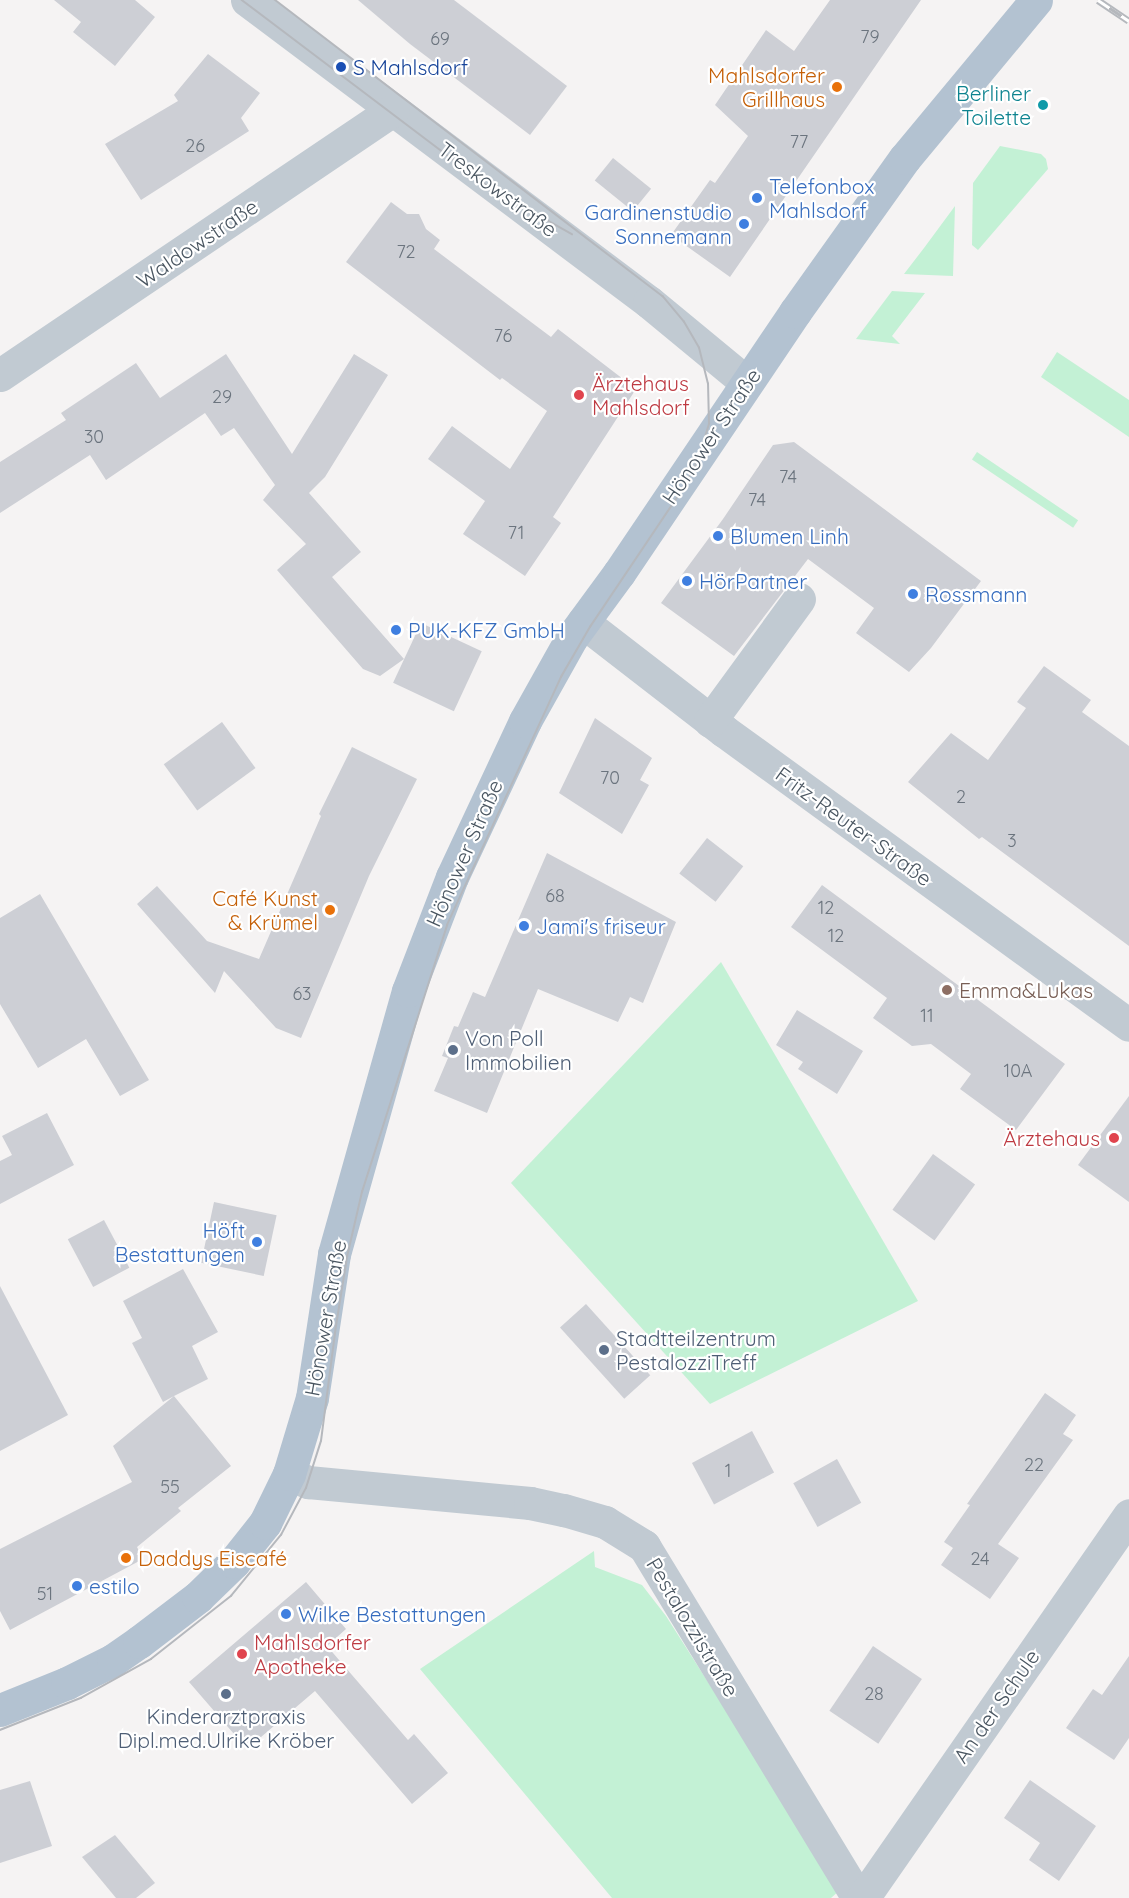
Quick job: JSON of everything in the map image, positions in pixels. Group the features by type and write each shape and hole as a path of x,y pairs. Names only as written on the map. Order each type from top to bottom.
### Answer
{"main road":[{"name":"Hönower Straße","path":"0,1710 67,1683 113,1660 198,1597 234,1562 265,1523 290,1474 312,1398 334,1254 405,1001 423,948 480,814 525,721 556,663 746,382 905,158 1036,0"}],"street":[{"name":"Treskowstraße","path":"247,0 649,302 746,382"},
{"name":"Waldowstraße","path":"0,375 393,110"},
{"path":"711,721 800,599"},
{"name":"Fritz-Reuter-Straße","path":"583,622 711,721 1129,1026"},
{"name":"Pestalozzistraße","path":"290,1474 308,1482 530,1503 605,1522 644,1546 858,1898"},
{"name":"An der Schule","path":"863,1898 1129,1515"}],"green space":[{"path":"1000,146 1041,154 1046,159 1048,169 978,250 972,245 973,183"},
{"path":"955,206 953,276 904,274 924,248"},
{"path":"892,291 925,293 892,336 900,344 856,339"},
{"path":"1057,352 1129,400 1129,437 1041,377"},
{"path":"977,452 1078,520 1073,528 972,459"},
{"path":"721,962 918,1301 710,1404 511,1183"},
{"path":"594,1551 595,1567 642,1585 666,1616 840,1890 831,1898 612,1898 420,1669"}],"building":[{"path":"54,0 135,0 155,17 115,66 73,32 81,22"},
{"path":"358,0 454,0 567,86 530,135 410,44"},
{"path":"830,0 921,0 730,277 671,235 710,180 715,183 748,136 715,105 766,30 794,51"},
{"path":"208,54 260,93 241,118 249,131 141,200 105,144 178,101 174,95"},
{"path":"613,158 651,189 633,211 595,181"},
{"path":"391,202 407,214 419,214 426,229 440,240 434,249 551,337 558,329 636,389 553,517 561,523 525,576 463,534 485,501 428,459 452,426 510,469 547,411 502,378 500,380 346,262"},
{"path":"226,354 292,454 354,354 388,375 325,477 309,493 361,552 332,577 404,659 380,676 363,669 277,570 306,544 263,500 275,485 234,428 221,436 205,413 106,480 90,455 0,513 0,462 66,420 61,413 136,363 160,398"},
{"path":"794,442 981,581 931,648 909,672 856,633 874,608 808,559 734,656 661,603 723,519 773,445"},
{"path":"421,623 482,651 454,711 393,683"},
{"path":"1044,666 1091,700 1082,712 1129,746 1129,946 982,837 979,839 908,782 951,733 988,760 1026,708 1017,702"},
{"path":"595,718 652,758 640,780 649,785 622,834 559,793"},
{"path":"222,722 256,768 197,810 164,764"},
{"path":"352,747 417,779 369,876 301,1038 276,1028 224,971 215,993 137,904 157,886 207,941 259,959 321,816 319,814"},
{"path":"707,838 743,866 716,902 679,873"},
{"path":"547,853 676,922 643,1003 630,997 618,1022 538,989 487,1113 434,1091 448,1058 442,1056 454,1026 458,1027 473,992 485,997"},
{"path":"822,885 1065,1064 1016,1130 960,1089 971,1074 931,1044 912,1046 873,1018 887,998 791,927"},
{"path":"40,894 149,1080 120,1096 86,1039 38,1068 0,1004 0,918"},
{"path":"797,1010 863,1051 837,1094 798,1069 803,1062 776,1045"},
{"name":"Ärztehaus","path":"1129,1096 1129,1202 1078,1165"},
{"path":"47,1113 74,1165 0,1204 0,1161 12,1155 2,1136"},
{"path":"933,1154 975,1185 935,1240 892,1210"},
{"path":"214,1202 277,1215 264,1276 201,1263"},
{"path":"104,1220 129,1268 93,1287 68,1239"},
{"path":"183,1269 218,1332 192,1346 208,1379 163,1402 132,1343 142,1338 123,1301"},
{"path":"0,1286 68,1415 0,1451"},
{"name":"Stadtteilzentrum PestalozziTreff","path":"586,1304 650,1375 624,1399 560,1327"},
{"path":"1045,1393 1076,1415 1063,1434 1073,1440 998,1544 1019,1558 990,1599 941,1565 953,1548 944,1542 970,1505 967,1504"},
{"path":"174,1396 231,1466 178,1508 181,1511 137,1547 143,1559 10,1630 0,1611 0,1549 132,1482 113,1446"},
{"path":"752,1431 774,1472 714,1504 692,1463"},
{"path":"837,1459 861,1503 818,1527 793,1483"},
{"path":"306,1582 346,1629 327,1646 408,1740 414,1734 448,1773 412,1804 315,1691 247,1749 189,1682"},
{"path":"873,1646 922,1679 878,1744 829,1711"},
{"path":"1129,1656 1129,1738 1114,1760 1066,1728 1093,1689 1102,1695"},
{"path":"1030,1780 1096,1826 1059,1881 1029,1860 1040,1843 1004,1818"},
{"path":"30,1781 52,1846 0,1863 0,1790"},
{"path":"115,1835 155,1883 136,1898 116,1898 82,1857"}],"tram line":[{"path":"242,0 492,189 572,234"},
{"path":"0,1730 81,1698 151,1659 231,1596 281,1535 306,1488 321,1441 347,1257 362,1192 447,925 561,677 590,627 684,487 698,460 709,424 708,384 699,348 684,322 663,297 275,0"}],"railway":[{"path":"1098,0 1129,21"}],"place":[{"name":"S Mahlsdorf","path":"341,67"},
{"name":"Mahlsdorfer Grillhaus","path":"837,87"},
{"name":"Berliner Toilette","path":"1043,105"},
{"name":"Telefonbox Mahlsdorf","path":"757,198"},
{"name":"Gardinenstudio Sonnemann","path":"744,224"},
{"name":"Ärztehaus Mahlsdorf","path":"579,395"},
{"name":"Blumen Linh","path":"718,536"},
{"name":"HörPartner","path":"687,581"},
{"name":"Rossmann","path":"913,594"},
{"name":"PUK-KFZ GmbH","path":"396,630"},
{"name":"Café Kunst & Krümel","path":"330,910"},
{"name":"Jami's friseur","path":"524,926"},
{"name":"Emma&Lukas","path":"947,990"},
{"name":"Von Poll Immobilien","path":"453,1050"},
{"name":"Ärztehaus","path":"1114,1138"},
{"name":"Höft Bestattungen","path":"257,1242"},
{"name":"Stadtteilzentrum PestalozziTreff","path":"604,1350"},
{"name":"Daddys Eiscafé","path":"126,1558"},
{"name":"estilo","path":"77,1586"},
{"name":"Wilke Bestattungen","path":"286,1614"},
{"name":"Mahlsdorfer Apotheke","path":"242,1654"},
{"name":"Kinderarztpraxis Dipl.med.Ulrike Kröber","path":"226,1694"}]}
